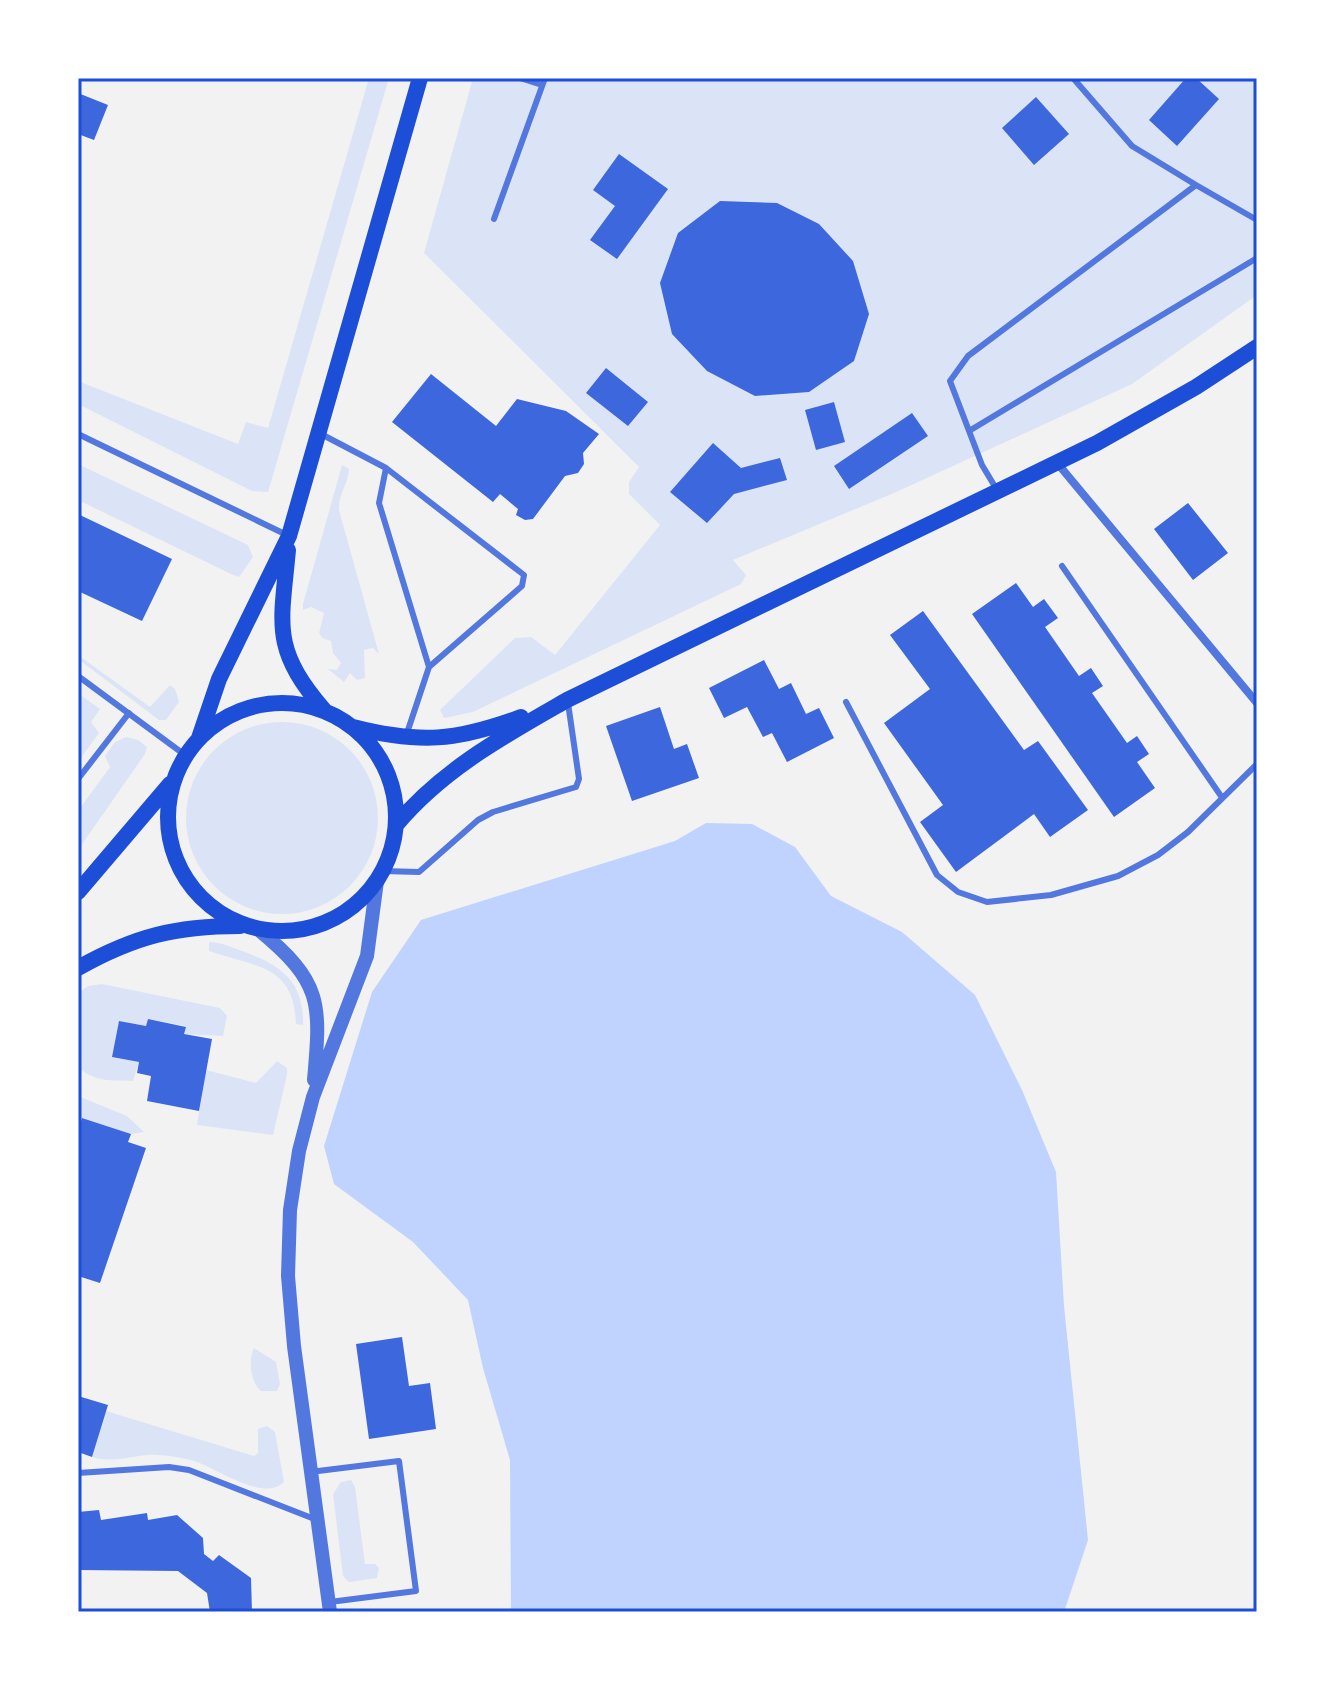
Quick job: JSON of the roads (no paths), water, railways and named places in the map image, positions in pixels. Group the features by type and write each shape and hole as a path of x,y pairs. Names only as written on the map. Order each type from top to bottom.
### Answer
{"main road":[{"path":"78,892 173,780 191,749 219,679 289,536 420,78"},
{"path":"396,825 434,784 471,756 567,700 1058,464 1131,425 1257,347"},
{"path":"289,536 281,612 287,658 297,678 325,711"},
{"path":"191,749 217,723 244,709 285,703 325,711 351,726 404,739 463,736 567,700"},
{"path":"78,968 133,942 175,930 252,928 286,932 312,928 337,917 359,902 380,876 396,825 393,791 381,760 351,726"},
{"path":"173,780 168,833 178,868 206,903 252,928"}],"street":[{"path":"1058,464 1257,703"},
{"path":"329,1607 288,1276 293,1180 313,1097 367,956 380,876"},
{"path":"252,928 287,953 314,994 319,1013 313,1097"}],"lane":[{"path":"494,219 544,82 520,78"},
{"path":"1073,78 1132,146 1257,220"},
{"path":"998,492 969,431 950,381 968,356 1196,185"},
{"path":"969,431 1257,258"},
{"path":"320,433 386,468 524,575 526,581 429,667 404,739"},
{"path":"78,434 289,536"},
{"path":"386,468 379,503 429,667"},
{"path":"1062,566 1221,796"},
{"path":"78,676 129,713 191,749"},
{"path":"380,876 419,872 478,820 493,812 576,787 579,779 567,700"},
{"path":"846,702 937,875 958,892 987,902 1051,895 1118,876 1158,855 1188,832 1221,796 1257,764"},
{"path":"78,779 129,713"},
{"path":"310,1472 399,1461 416,1591 329,1607"},
{"path":"78,1473 169,1467 189,1470 317,1520"}],"water":[{"path":"706,823 752,824 795,847 831,896 902,932 975,995 1022,1090 1056,1172 1064,1306 1088,1540 1064,1612 511,1612 510,1460 483,1368 468,1300 413,1242 334,1184 324,1146 372,992 421,920 675,841"}]}
